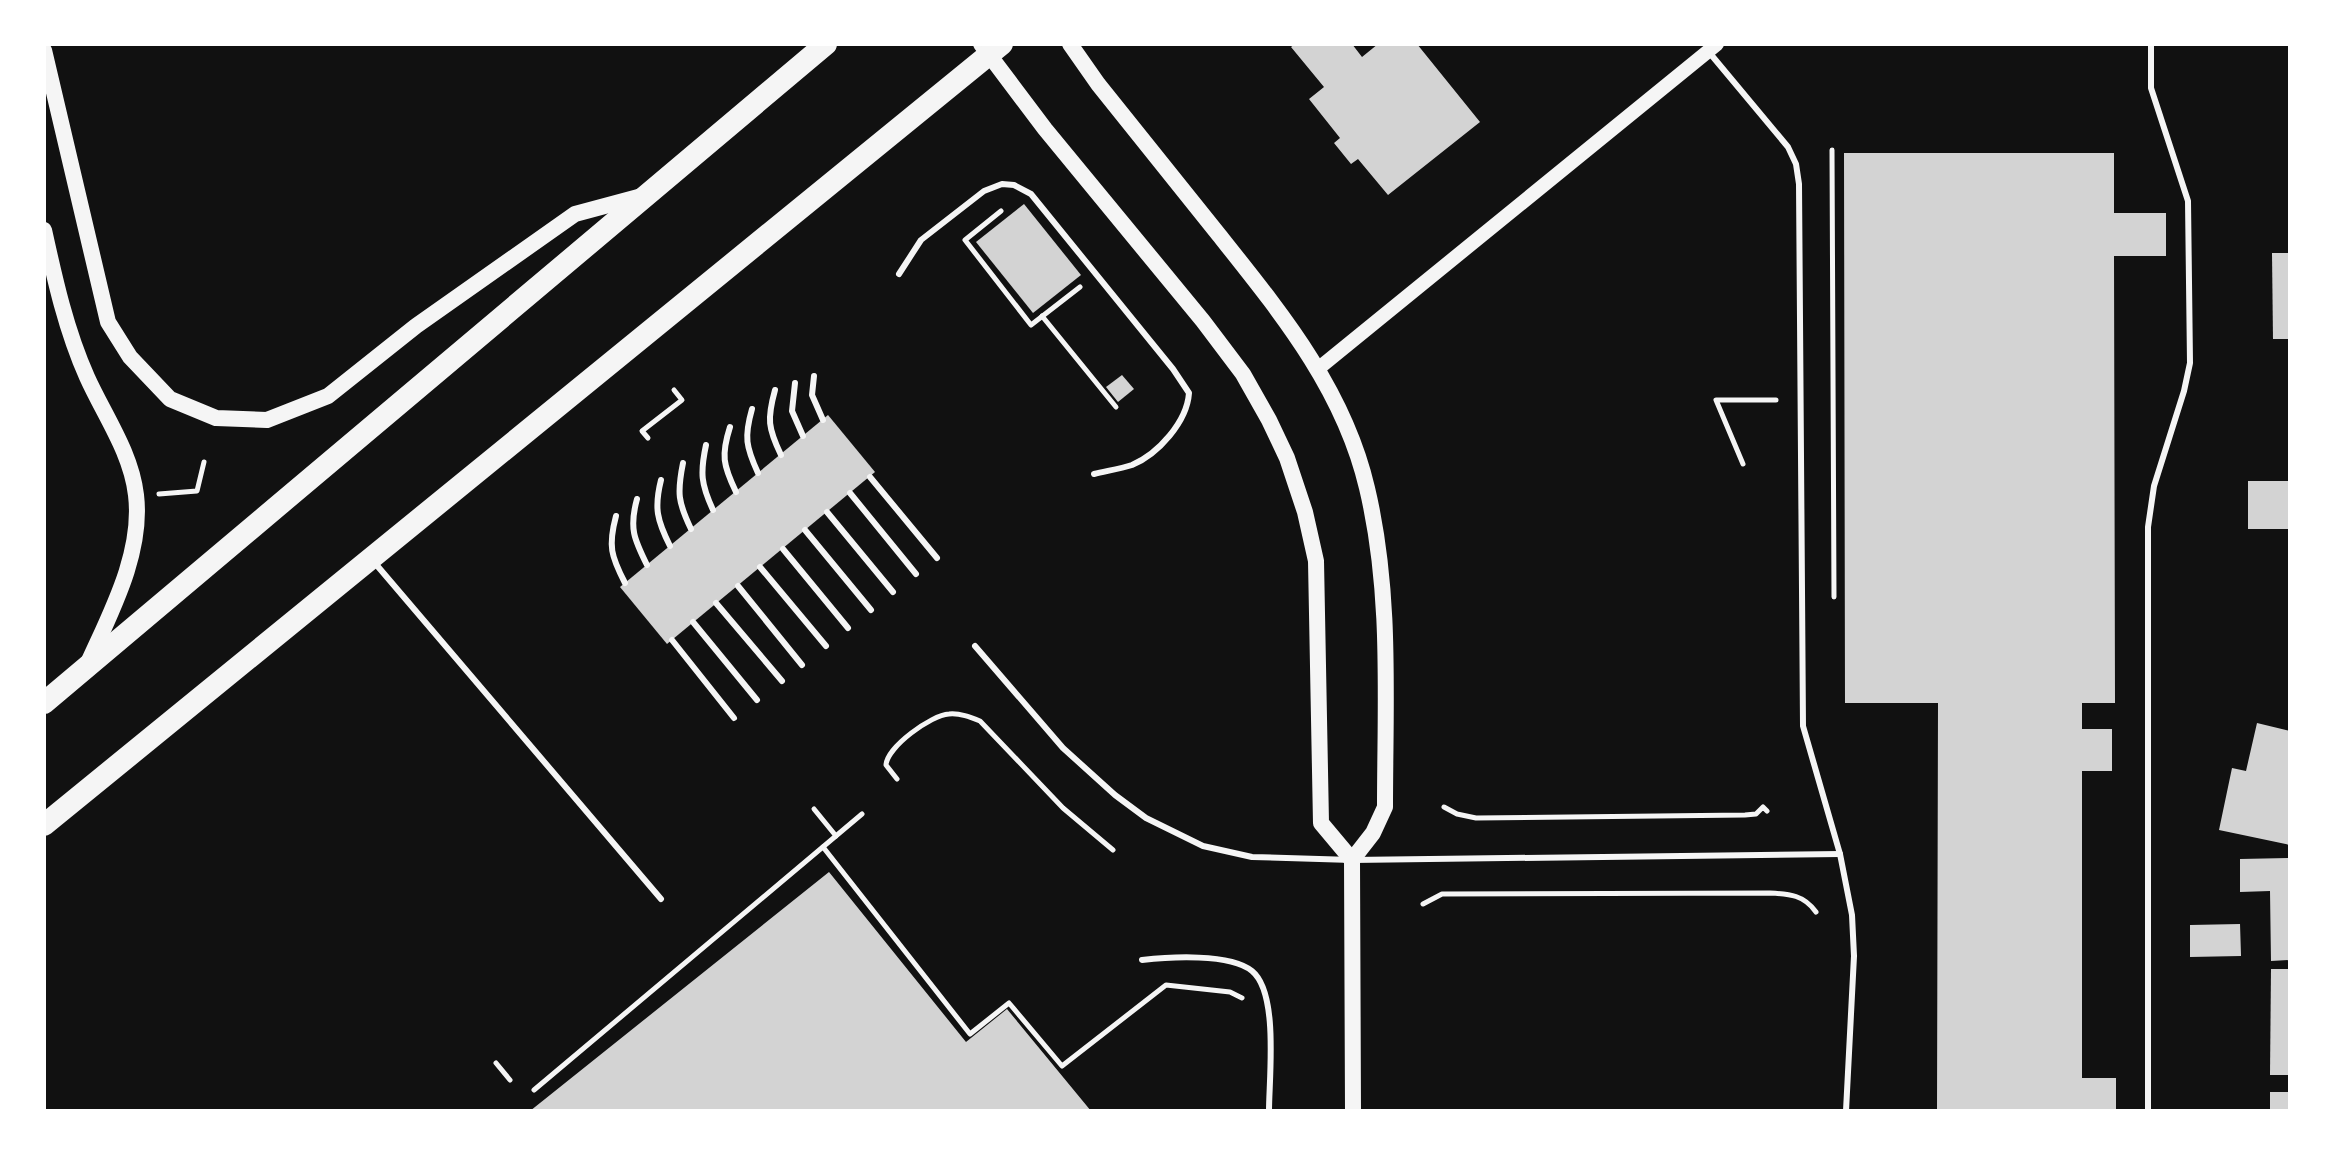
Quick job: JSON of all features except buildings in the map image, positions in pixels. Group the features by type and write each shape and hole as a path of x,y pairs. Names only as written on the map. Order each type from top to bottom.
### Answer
{"highway":[{"path":"44,703 826,44"},
{"path":"44,825 372,559 991,48"}],"main road":[{"path":"1070,44 1098,84 1283,315 1319,368 1346,422 1367,487 1385,613 1385,807 1373,833 1352,860 1353,1111"},
{"path":"991,48 1243,374 1287,458 1305,512 1316,561 1321,823 1352,860"},
{"path":"44,50 108,322 130,357 170,399 216,418 267,420 328,396 416,326 575,214 644,195"},
{"path":"44,230 64,315 86,374 126,456 136,496 128,565 117,599 86,669"}],"street":[{"path":"1319,368 1712,47"}],"lane":[{"path":"2148,1111 2148,527 2154,486 2190,363 2188,201 2151,88 2151,44"},
{"path":"1712,47 1788,147 1796,164 1799,211 1803,726 1840,854 1852,915 1854,956 1846,1111"},
{"path":"899,274 921,240 984,191 1002,184 1014,185 1031,194 1189,393 1181,419 1160,444 1133,464 1094,474"},
{"path":"814,376 812,395 823,420"},
{"path":"795,383 792,411 803,436"},
{"path":"775,390 769,412 770,431 781,455"},
{"path":"752,409 746,430 747,448 758,473"},
{"path":"730,427 723,448 724,467 736,492"},
{"path":"706,445 702,486 713,510"},
{"path":"683,463 679,504 691,529"},
{"path":"870,477 937,558"},
{"path":"661,480 657,497 658,522 670,546"},
{"path":"850,493 916,574"},
{"path":"637,499 633,539 647,565"},
{"path":"827,512 893,592"},
{"path":"616,516 610,537 612,558 625,583"},
{"path":"805,530 871,610"},
{"path":"783,549 848,628"},
{"path":"372,559 661,899"},
{"path":"760,567 826,646"},
{"path":"738,586 802,665"},
{"path":"716,603 782,681"},
{"path":"693,622 757,700"},
{"path":"672,640 734,718"},
{"path":"975,646 1063,748 1146,818 1203,846 1252,857 1352,860 1840,854"},
{"path":"1142,960 1181,956 1241,964 1255,972 1269,1005 1269,1111"}],"path":[{"path":"1832,150 1834,597"},
{"path":"1001,211 965,240 1031,325 1096,274"},
{"path":"1042,316 1116,407"},
{"path":"648,438 642,431 682,400 674,390"},
{"path":"1819,399 1833,399"},
{"path":"1743,464 1716,400 1776,400"},
{"path":"154,495 197,491 204,462"},
{"path":"897,779 886,765 889,754 931,718 948,714 964,715 980,721 1063,808 1113,850"},
{"path":"1444,807 1476,818 1745,815 1756,814 1763,807 1767,811"},
{"path":"814,809 836,836"},
{"path":"534,1090 862,814"},
{"path":"823,847 970,1034 1009,1003 1039,1043 1062,1066 1166,985 1230,992 1249,1005"},
{"path":"1423,904 1442,894 1770,893 1793,894 1809,902 1816,912"},
{"path":"496,1063 510,1080"}]}
